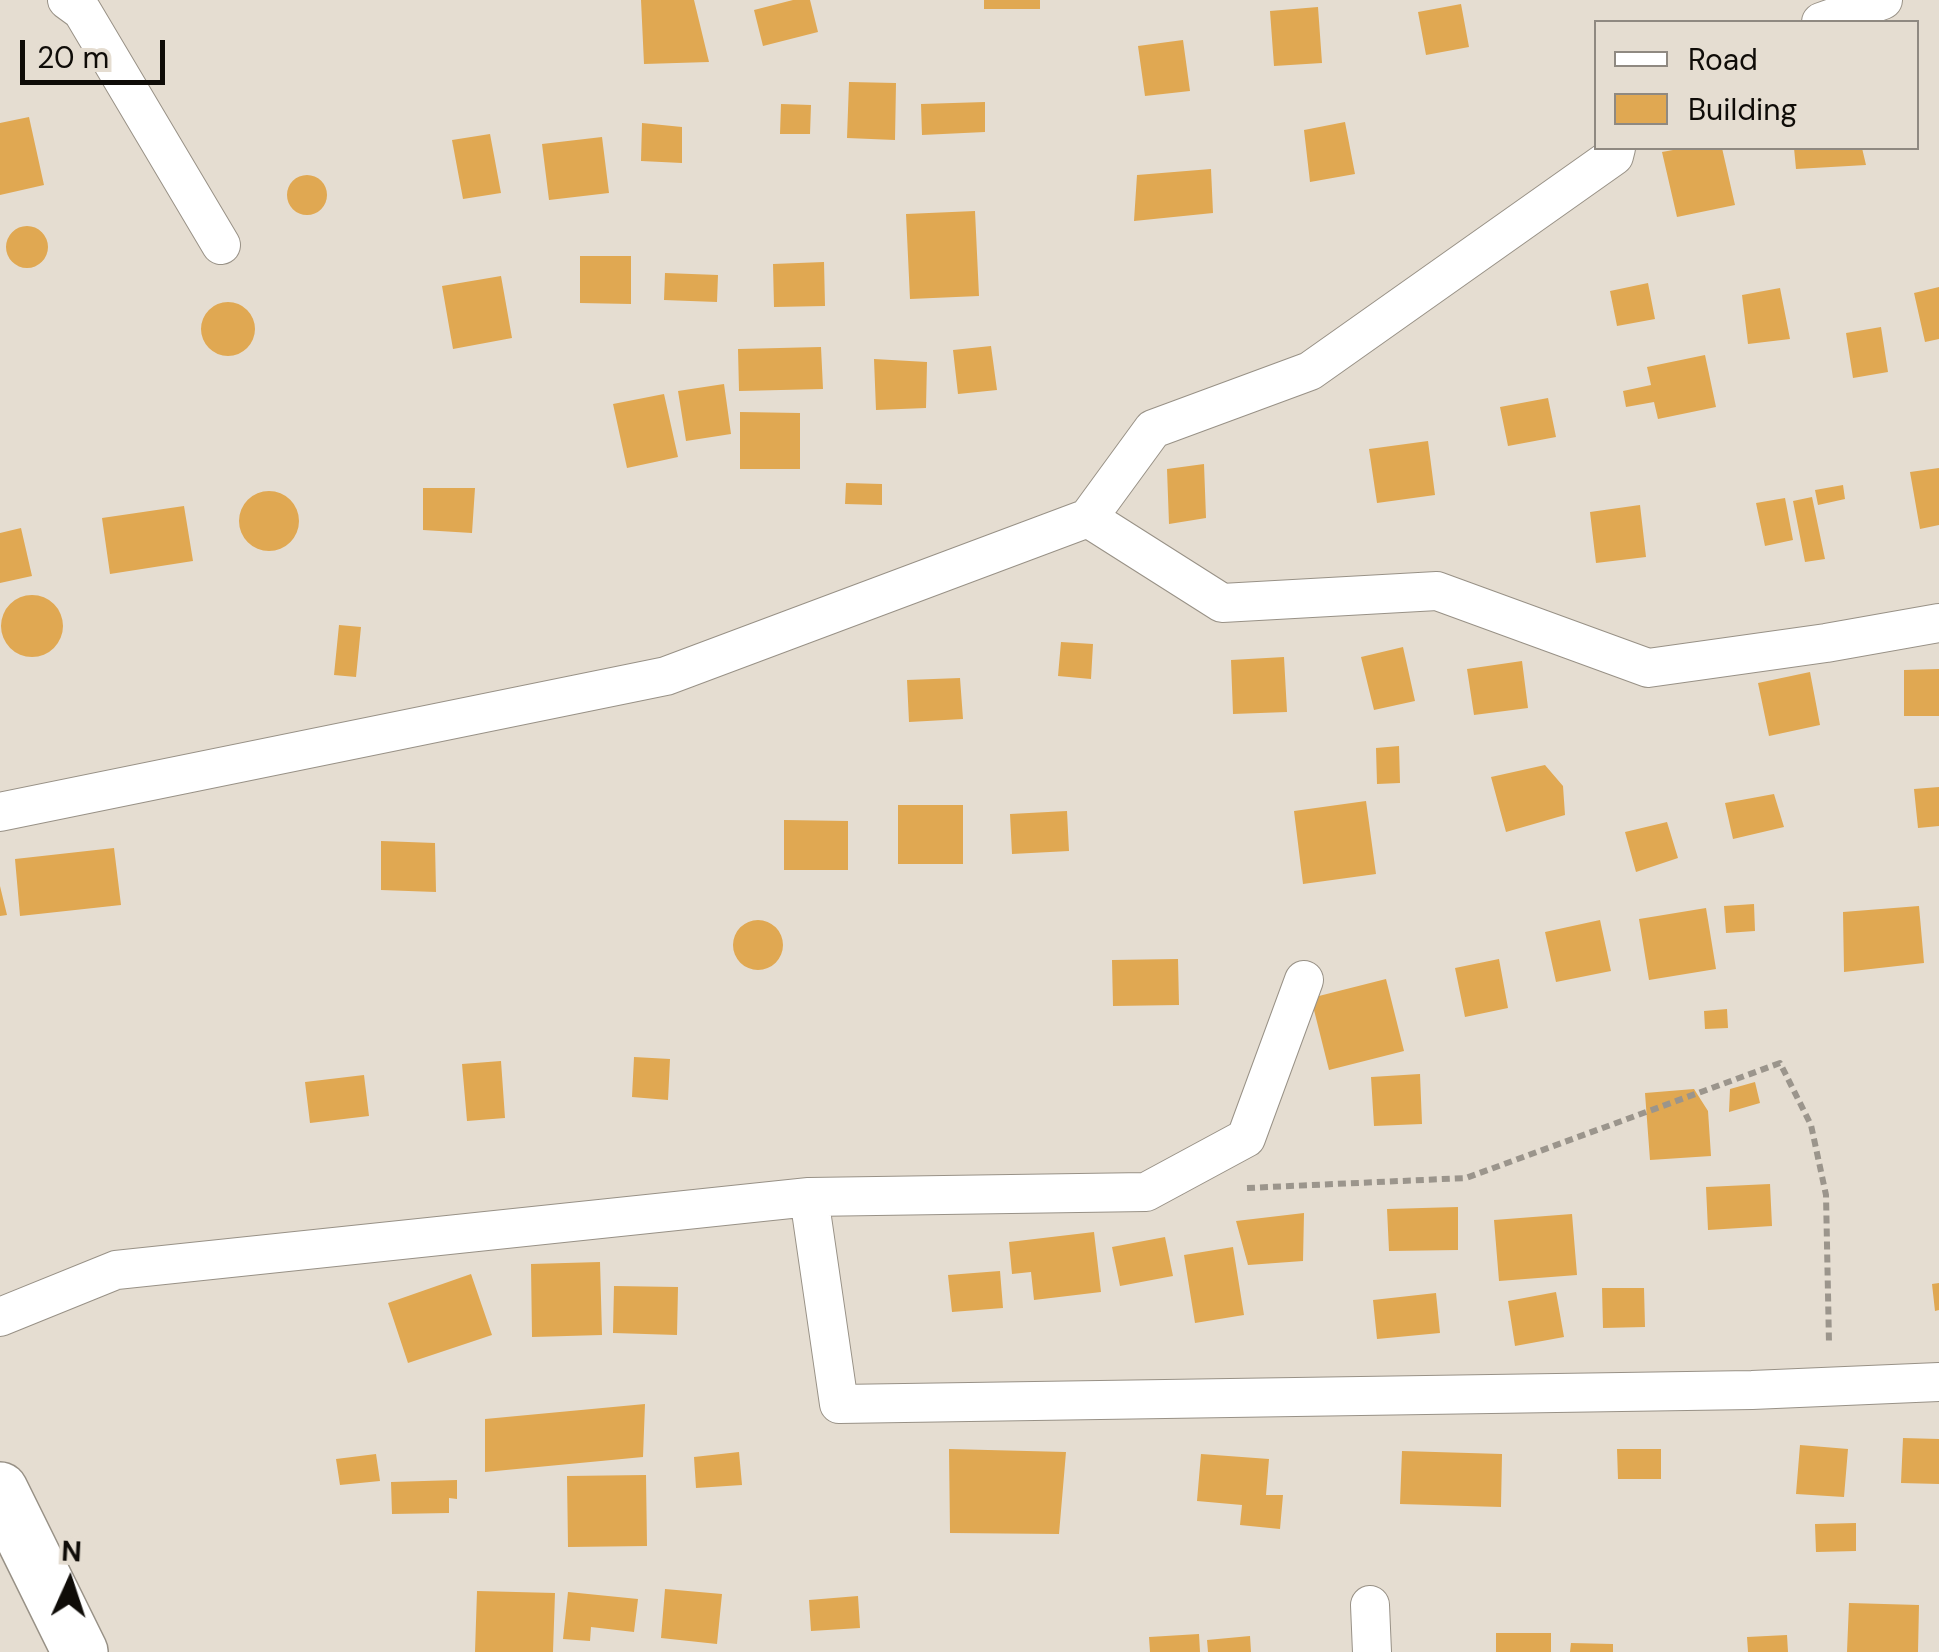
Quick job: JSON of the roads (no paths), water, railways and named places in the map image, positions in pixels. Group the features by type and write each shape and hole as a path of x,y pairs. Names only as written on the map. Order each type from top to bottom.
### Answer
{"main road":[{"path":"0,1490 80,1652"}],"street":[{"path":"66,0 82,11 221,245"},
{"path":"0,812 666,676 1088,518 1153,429 1310,372 1614,156 1616,150"},
{"path":"1088,518 1222,604 1437,592 1648,668 1939,623"},
{"path":"0,1317 116,1270 809,1197 1146,1192 1246,1138 1304,980"},
{"path":"809,1197 838,1404 1939,1382"},
{"path":"1370,1605 1372,1652"}]}
